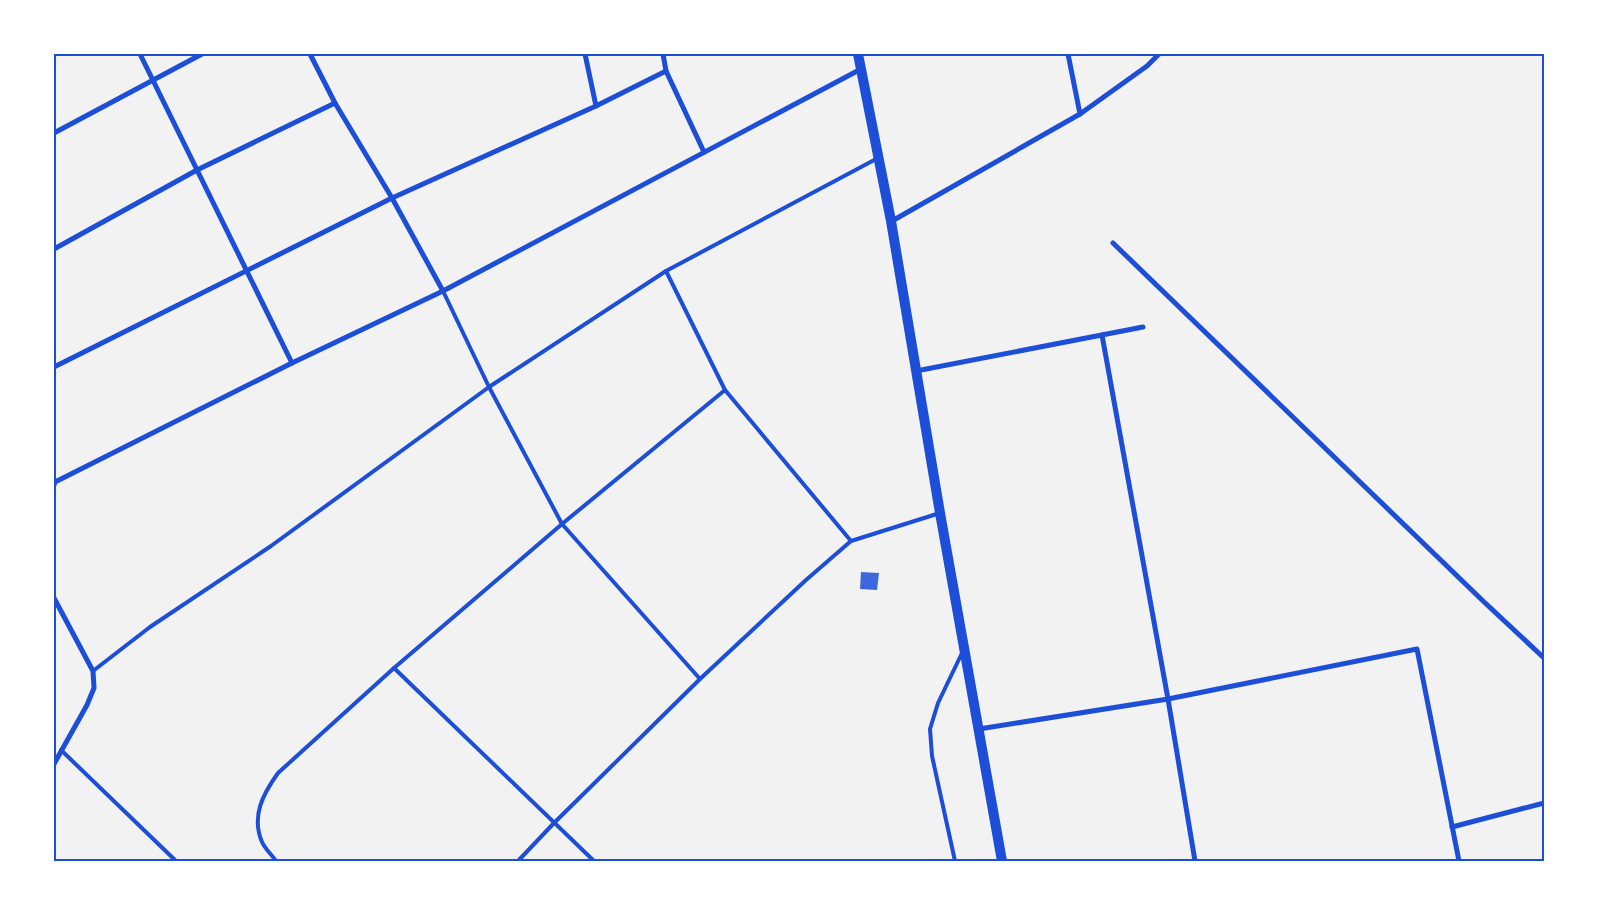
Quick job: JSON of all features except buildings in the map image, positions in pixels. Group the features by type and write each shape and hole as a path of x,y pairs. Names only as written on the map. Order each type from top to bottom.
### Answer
{"main road":[{"path":"858,54 891,221 940,513 1002,861"}],"street":[{"path":"140,54 292,363"},
{"path":"54,133 202,54"},
{"path":"310,54 335,103 392,198 443,291"},
{"path":"585,54 596,106"},
{"path":"663,54 666,71 704,152"},
{"path":"1068,54 1080,114"},
{"path":"891,221 1080,114 1147,66 1159,54"},
{"path":"54,483 292,363 443,291 861,69"},
{"path":"54,367 392,198 596,106 666,71"},
{"path":"54,249 197,170 335,103"},
{"path":"1113,243 1544,658"},
{"path":"916,371 1143,327"},
{"path":"1102,335 1168,699 1195,861"},
{"path":"54,598 93,672 94,688 88,705 54,764"},
{"path":"978,729 1168,699 1417,649 1459,861"},
{"path":"1452,826 1544,803"}],"lane":[{"path":"93,672 150,627 271,546 489,387 666,271 879,158"},
{"path":"666,271 725,390 851,541"},
{"path":"443,291 489,387 562,524 700,679"},
{"path":"276,861 263,843 258,825 259,806 278,773 394,668 562,524 725,390"},
{"path":"518,861 700,679 806,580 851,541 940,513"},
{"path":"955,861 932,756 930,729 938,703 964,649"},
{"path":"394,668 594,861"},
{"path":"61,750 176,861"}]}
